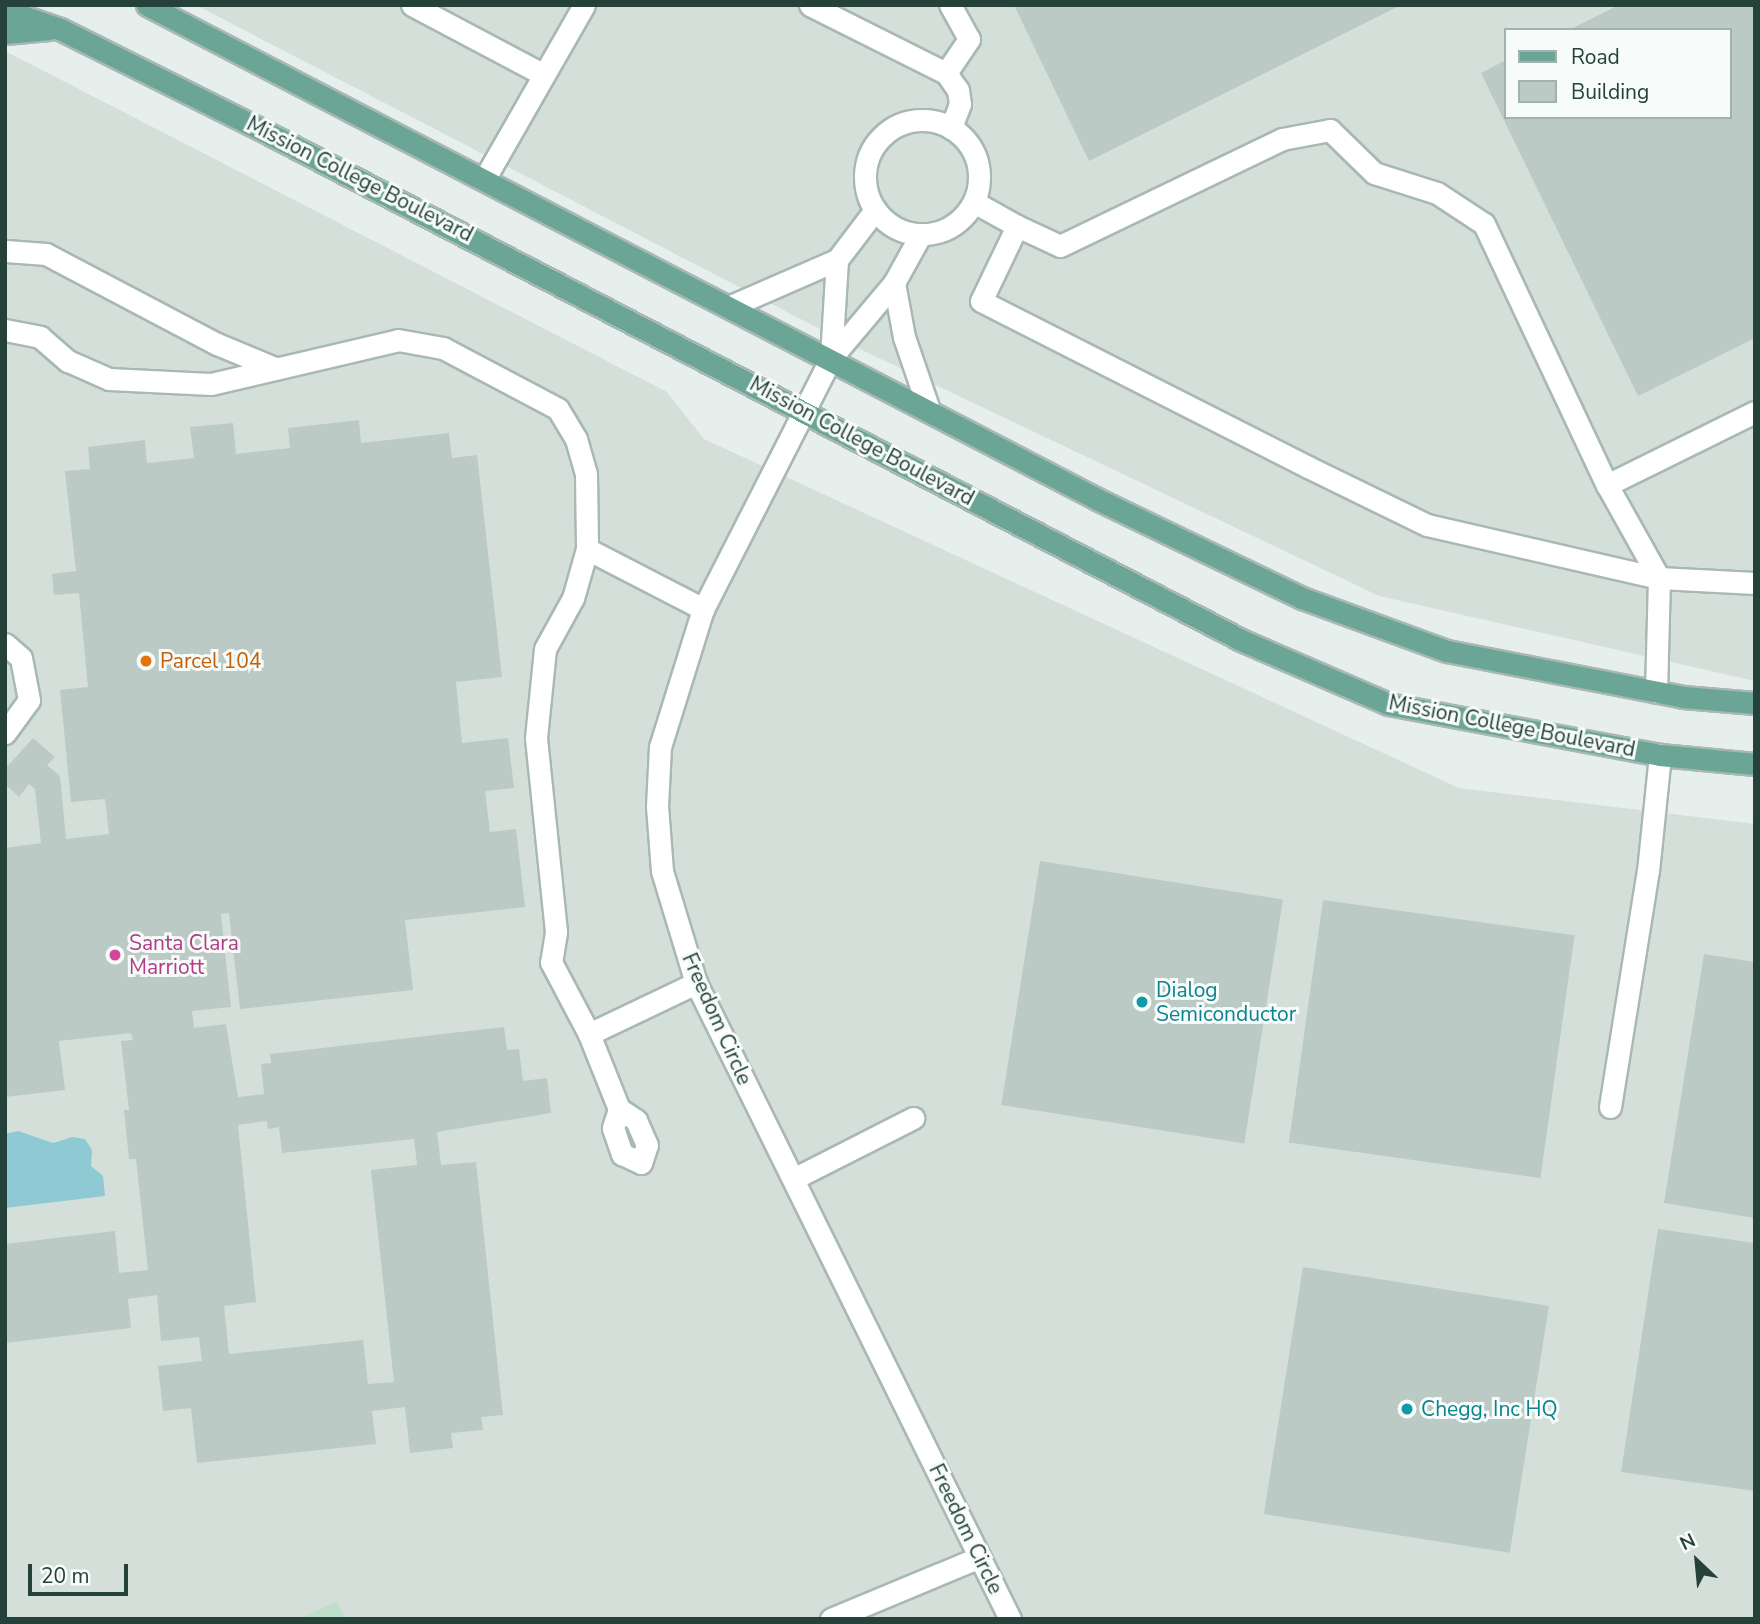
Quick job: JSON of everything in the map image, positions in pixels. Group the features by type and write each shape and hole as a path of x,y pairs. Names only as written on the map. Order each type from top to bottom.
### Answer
{"main road":[{"path":"147,5 928,407 1097,499 1302,598 1447,650 1656,692 1755,703"},
{"name":"Mission College Boulevard","path":"5,10 60,29 467,233 1241,640 1388,705 1660,755 1755,764"},
{"path":"5,33 60,29"}],"street":[{"path":"412,5 544,75"},
{"path":"485,178 584,5"},
{"path":"810,5 946,73 958,90 960,104 951,128"},
{"path":"946,73 969,40 950,5"},
{"path":"918,120 951,128 964,138 976,160 979,186 974,202 952,226 921,234 887,223 875,209 865,178 875,145 901,124 918,120"},
{"path":"974,202 1060,246 1282,139 1331,130 1374,173 1437,193 1484,224 1607,485 1660,578 1656,692"},
{"path":"731,306 836,260 875,209"},
{"path":"1017,226 981,301 1427,524 1660,578 1755,583"},
{"path":"831,358 894,283 921,234"},
{"path":"6,251 46,254 217,344 275,368"},
{"path":"831,358 836,260"},
{"path":"894,283 904,337 928,407"},
{"path":"9,330 40,337 68,361 109,379 211,384 398,340 443,348 558,409 576,439 586,474 587,549 573,598 545,649 536,738 556,932 551,962 589,1034 620,1109"},
{"name":"Freedom Circle","path":"831,358 703,609 660,747 657,806 662,871 696,983 1010,1619"},
{"path":"1607,485 1755,412"},
{"path":"587,549 703,609"},
{"path":"5,644 21,658 30,700 5,733"},
{"path":"1610,1107 1648,871 1660,755"},
{"path":"589,1034 696,983"},
{"path":"793,1179 913,1118"},
{"path":"831,1619 980,1557"}],"shaded area":[{"path":"196,5 1755,5 1755,681 1379,596 839,339"},
{"path":"5,51 667,392 704,439 1459,788 1755,824 1755,1619 5,1619"}],"green space":[{"path":"337,1601 346,1619 299,1619"}],"water":[{"path":"18,1131 53,1143 72,1137 85,1139 92,1150 91,1166 103,1176 105,1196 5,1208 5,1134"}],"building":[{"path":"1014,5 1401,5 1089,161"},
{"path":"1619,5 1755,5 1755,338 1638,396 1481,73 1504,61 1504,119 1732,119 1732,28 1573,28"},
{"name":"Santa Clara Marriott","path":"359,420 361,443 449,433 452,458 477,455 502,677 456,682 462,743 508,738 514,788 485,791 490,832 516,829 525,907 405,920 413,990 240,1009 229,913 221,914 231,1007 192,1011 194,1028 226,1024 238,1097 264,1094 261,1064 271,1063 270,1054 504,1027 507,1050 519,1049 523,1081 547,1078 551,1113 437,1132 441,1165 476,1162 503,1415 481,1417 483,1430 451,1433 453,1448 410,1453 405,1407 372,1411 376,1444 197,1463 191,1408 163,1411 158,1366 202,1361 199,1337 161,1341 157,1295 128,1299 131,1328 5,1343 5,1244 115,1231 119,1273 148,1270 136,1159 129,1159 124,1110 129,1110 121,1041 133,1040 131,1033 59,1041 65,1090 5,1097 5,848 41,843 35,789 29,784 19,797 5,784 5,769 33,738 55,757 47,765 60,776 66,839 109,834 105,799 71,802 60,690 88,687 79,593 54,595 52,574 76,571 65,471 90,469 88,447 145,440 147,463 194,458 190,427 233,423 236,454 290,448 288,428","holes":["267,1121 268,1129 279,1127 282,1153 414,1139 417,1165 371,1170 394,1382 368,1384 363,1340 229,1354 224,1306 256,1302 238,1125"]},
{"name":"Dialog Semiconductor","path":"1040,861 1283,899 1244,1143 1001,1105"},
{"path":"1323,900 1575,935 1540,1178 1289,1143"},
{"path":"1704,954 1755,962 1755,1218 1664,1203"},
{"path":"1658,1229 1755,1243 1755,1491 1621,1472"},
{"name":"Chegg, Inc HQ","path":"1303,1267 1549,1306 1510,1553 1264,1514"}],"place":[{"name":"Parcel 104","path":"146,661"},
{"name":"Santa Clara Marriott","path":"115,955"},
{"name":"Dialog Semiconductor","path":"1142,1002"},
{"name":"Chegg, Inc HQ","path":"1407,1409"}]}
